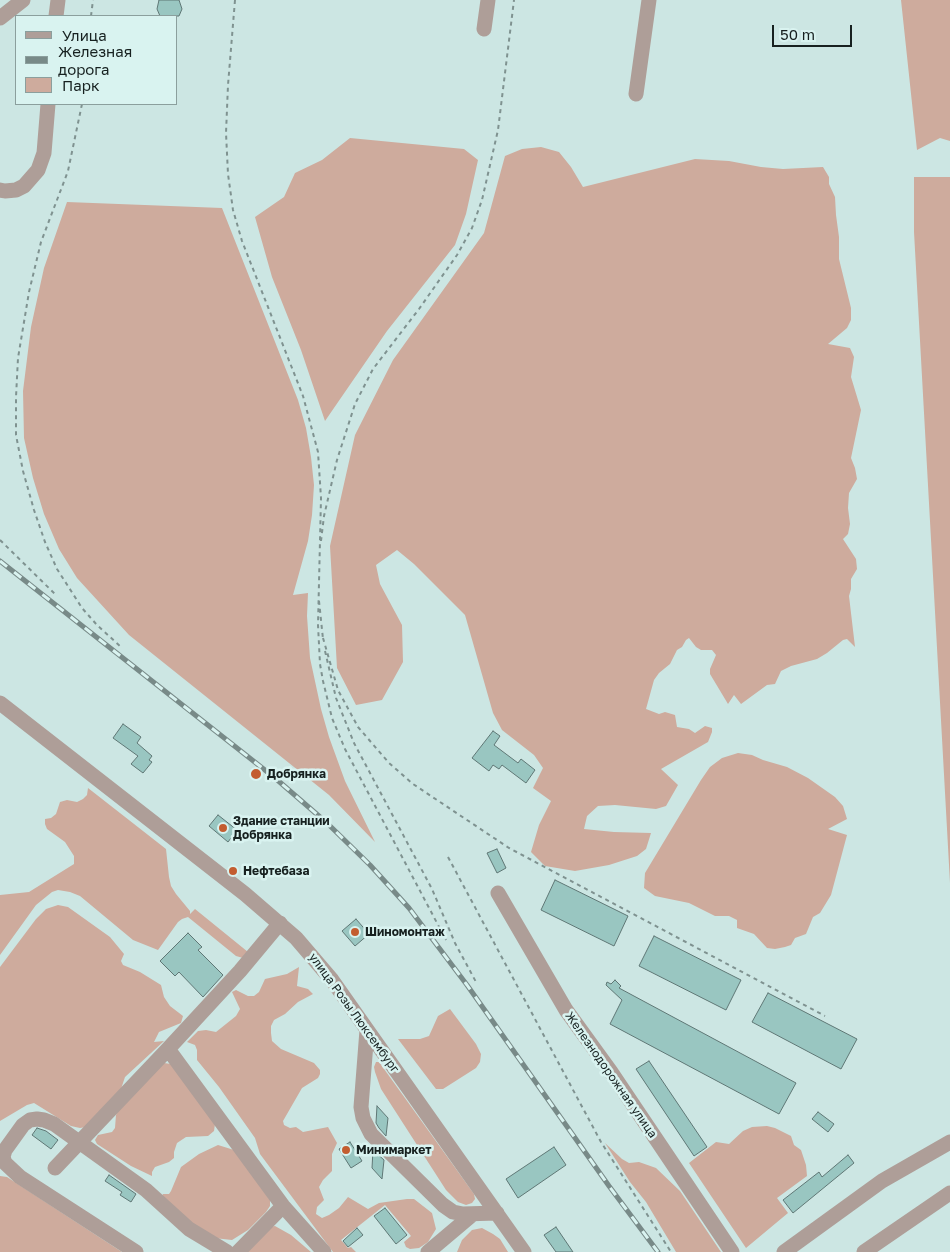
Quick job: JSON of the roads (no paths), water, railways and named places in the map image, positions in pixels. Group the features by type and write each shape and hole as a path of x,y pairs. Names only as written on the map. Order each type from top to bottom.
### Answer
{"street":[{"path":"0,18 23,0"},
{"path":"56,15 58,0"},
{"path":"484,29 488,0"},
{"path":"636,94 648,0"},
{"path":"0,190 16,190 24,186 38,170 44,153 48,105"},
{"name":"улица Розы Люксембург","path":"0,703 245,894 296,938 320,965 524,1252"},
{"name":"Железнодорожная улица","path":"498,893 566,1010 611,1072 732,1252"},
{"path":"56,1168 240,971 280,923"},
{"path":"367,1030 361,1107 366,1126 371,1134 443,1205 454,1212 473,1214 497,1213"},
{"path":"168,1049 283,1206 324,1252"},
{"path":"136,1252 11,1170 5,1164 3,1157 5,1150 23,1125 30,1120 44,1120 80,1141 146,1190 189,1229 227,1252"},
{"path":"784,1252 882,1181 950,1142"},
{"path":"864,1252 950,1193"},
{"path":"238,1252 283,1206"},
{"path":"428,1252 473,1214"}],"railway":[{"path":"0,561 275,778 327,823 370,865 409,908 467,985 658,1252"}],"place":[{"name":"Добрянка","path":"256,774"},
{"name":"Здание станции Добрянка","path":"223,828"},
{"name":"Нефтебаза","path":"233,871"},
{"name":"Шинoмонтаж","path":"355,932"},
{"name":"Минимаркет","path":"346,1150"}]}
